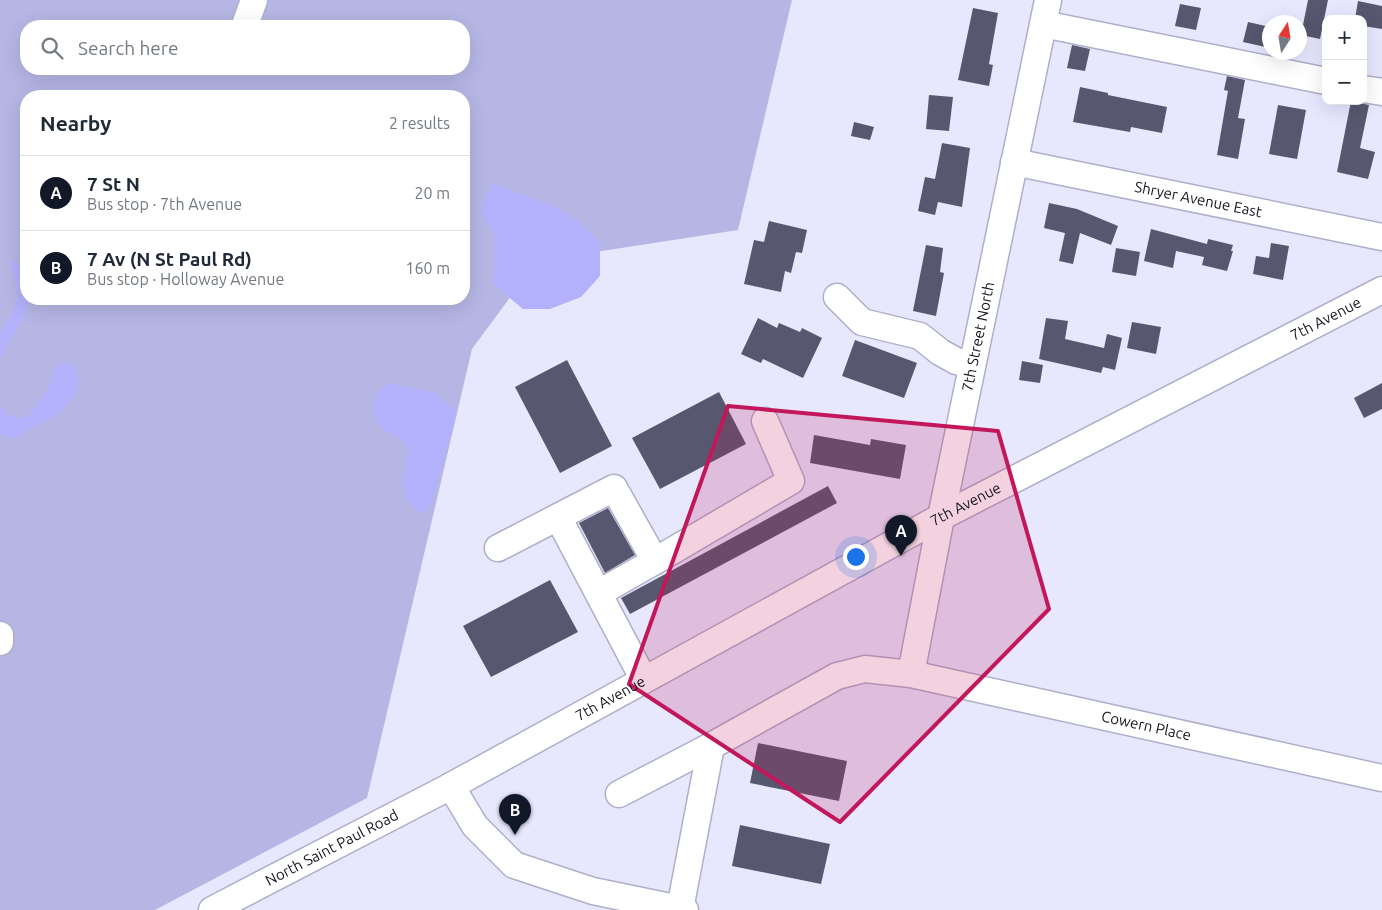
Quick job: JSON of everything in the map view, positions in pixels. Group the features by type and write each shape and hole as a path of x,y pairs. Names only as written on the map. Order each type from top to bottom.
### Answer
{"street":[{"path":"247,20 254,0"},
{"path":"1045,12 1322,80"},
{"name":"7th Street North","path":"911,674 941,517 1045,12"},
{"path":"1367,90 1382,92"},
{"name":"Shryer Avenue East","path":"1014,162 1382,237"},
{"name":"7th Avenue","path":"451,786 941,517 1382,290"},
{"path":"837,297 862,322 920,336 940,352 956,361 972,365"},
{"path":"599,593 791,481 765,421"},
{"path":"498,548 614,488 655,561"},
{"path":"558,517 644,680"},
{"path":"0,635 0,642"},
{"name":"Cowern Place","path":"619,794 711,746 837,676 864,669 911,674 1382,778"},
{"path":"451,786 475,826 514,866 606,902 683,910 711,746"},
{"name":"North Saint Paul Road","path":"225,907 451,786"}],"highlighted area":[{"path":"728,406 998,431 1049,609 840,822 629,684"}],"shaded area":[{"path":"0,0 792,0 738,230 537,261 472,349 367,798 155,910 0,910"},
{"path":"492,183 556,207 578,221 600,243 600,276 581,297 550,309 523,309 493,284 495,238 480,210"},
{"path":"11,259 20,264 20,305 27,305 20,324 0,360 0,336 18,297"},
{"path":"64,362 73,364 78,378 77,390 71,401 62,410 16,438 0,435 0,404 6,414 17,418 29,416 49,387 57,365"},
{"path":"390,383 434,392 457,412 431,505 422,514 406,500 403,484 408,450 401,438 386,432 378,423 372,409 377,392"}],"building":[{"path":"1308,0 1328,0 1325,15 1322,15 1320,39 1307,36 1307,15 1305,15"},
{"path":"1358,1 1382,6 1382,29 1367,27 1367,15 1356,15"},
{"path":"1180,4 1201,8 1196,30 1175,26"},
{"path":"973,8 998,13 989,64 993,65 989,86 958,80"},
{"path":"1248,22 1262,25 1262,46 1243,42"},
{"path":"1072,45 1090,49 1085,71 1067,68"},
{"path":"1227,76 1245,80 1238,118 1245,119 1238,159 1217,155 1228,91 1224,90"},
{"path":"1080,87 1108,93 1108,95 1167,107 1162,133 1131,127 1130,132 1073,122"},
{"path":"929,95 953,97 949,131 926,129"},
{"path":"1278,105 1306,110 1297,159 1269,154"},
{"path":"1350,105 1369,105 1360,148 1375,152 1368,179 1337,172"},
{"path":"854,122 874,127 870,140 851,136"},
{"path":"942,143 970,148 962,207 938,202 935,215 918,211 925,177 935,179"},
{"path":"1049,203 1077,209 1118,226 1111,245 1080,233 1073,264 1059,261 1065,233 1044,228"},
{"path":"769,221 807,230 802,253 796,252 791,273 785,271 781,292 744,284 754,240 764,242"},
{"path":"1151,229 1207,244 1208,239 1233,245 1227,271 1202,265 1204,257 1176,251 1173,268 1144,261"},
{"path":"1271,243 1289,246 1283,280 1253,274 1256,256 1269,258"},
{"path":"926,245 943,248 940,272 944,273 936,316 913,311"},
{"path":"1116,248 1140,252 1136,276 1112,272"},
{"path":"758,318 777,328 779,323 800,332 802,328 822,338 803,378 763,359 761,363 741,354"},
{"path":"1046,318 1068,321 1065,339 1104,348 1107,334 1122,338 1115,370 1103,367 1101,373 1039,359"},
{"path":"1132,322 1161,327 1156,354 1127,348"},
{"path":"855,340 917,363 904,398 842,376"},
{"path":"567,360 612,446 560,473 515,387"},
{"path":"1022,361 1043,365 1040,383 1019,380"},
{"path":"1382,383 1382,409 1364,418 1354,398"},
{"path":"719,392 746,444 660,489 632,438"},
{"path":"814,435 870,445 871,439 906,445 900,479 810,463"},
{"path":"828,486 837,503 630,614 621,598"},
{"path":"608,508 635,555 605,573 579,523"},
{"path":"550,580 578,632 491,677 463,626"},
{"path":"758,743 847,761 839,801 750,783"},
{"path":"740,825 830,844 821,884 732,866"}],"place":[{"name":"7 St N","path":"901,556"},
{"name":"7 Av (N St Paul Rd)","path":"515,835"}]}
